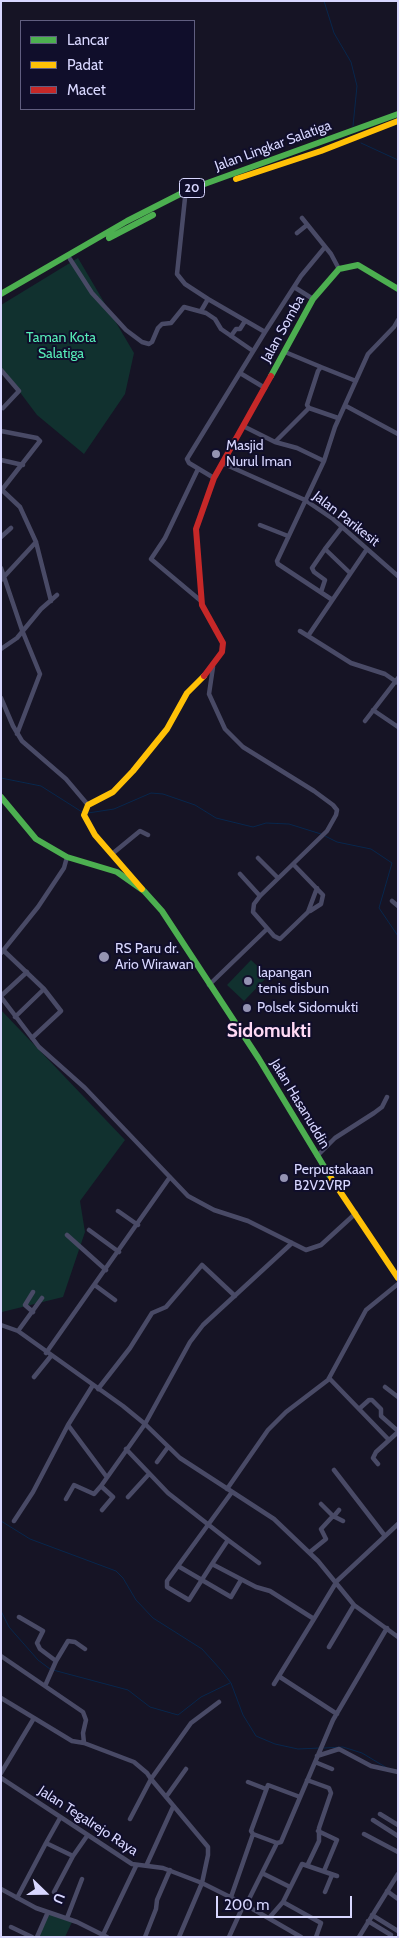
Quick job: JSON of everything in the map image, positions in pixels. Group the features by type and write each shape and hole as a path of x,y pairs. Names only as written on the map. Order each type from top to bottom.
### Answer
{"main road":[{"name":"Jalan Lingkar Salatiga","path":"1,300 66,260 188,190 398,114"},
{"name":"Jalan Lingkar Salatiga","path":"1,294 185,198 321,151 398,121"},
{"path":"339,269 358,265 398,289"},
{"name":"Jalan Somba","path":"86,810 117,788 167,729 183,699 214,664 222,652 223,643 203,610 196,527 214,478 222,463 313,299 339,269"},
{"name":"Jalan Hasanuddin","path":"1,798 29,833 45,845 67,857 117,872 144,891 170,922 258,1059 316,1154 398,1278"},
{"path":"86,810 85,821 95,835 144,891"}],"street":[{"path":"185,198 177,274 185,284 265,332"},
{"path":"302,218 326,247 339,269"},
{"path":"297,233 308,225"},
{"path":"214,478 189,463 187,459 265,332 294,288 326,247"},
{"path":"66,260 92,293 126,330 142,342 150,343 158,328 162,324 171,322 183,308 201,311 213,318 218,327 253,351"},
{"path":"294,288 313,299"},
{"path":"201,311 208,299"},
{"path":"332,600 278,564 277,561 324,462 338,418 346,406 368,354 394,327 398,320"},
{"path":"231,336 236,329 241,328 245,321"},
{"path":"285,352 356,381"},
{"path":"308,408 307,402 321,367"},
{"path":"1,370 18,391 3,408"},
{"path":"240,373 265,388"},
{"path":"346,406 398,434"},
{"path":"308,408 338,418"},
{"path":"275,442 308,408"},
{"path":"243,426 275,442 297,448 324,462"},
{"path":"1,431 37,438 40,441 2,491 20,507 36,542 51,601"},
{"path":"1,460 23,465"},
{"name":"Jalan Parikesit","path":"222,463 305,500 342,527 398,576"},
{"path":"198,469 165,538 151,559 202,601"},
{"path":"260,526 288,536"},
{"path":"321,592 325,580 314,572 312,568 342,527"},
{"path":"1,538 11,528"},
{"path":"3,578 36,542"},
{"path":"325,549 350,572"},
{"path":"308,636 367,549"},
{"path":"1,568 22,630 40,674 17,734"},
{"path":"1,650 17,638 22,630 57,595"},
{"path":"300,631 350,663 385,674 397,680 365,721"},
{"path":"214,664 209,691 226,729 243,747 333,805 336,815 327,831 278,878 254,904 253,912 267,929 280,939 308,912 324,902 323,895 318,888 293,864"},
{"path":"1,698 17,734 71,784 86,810"},
{"path":"373,710 396,725 398,717"},
{"path":"112,854 140,831 148,834"},
{"path":"32,1038 61,1010 27,972 2,952 38,907 64,868 67,857"},
{"path":"258,858 278,878"},
{"path":"240,874 260,896"},
{"path":"308,912 318,888"},
{"path":"392,901 398,906"},
{"path":"209,985 267,929"},
{"path":"27,972 1,996 15,1017 32,1038 85,1088 188,1196 214,1210 241,1218 306,1250 317,1248 356,1214"},
{"path":"15,1017 44,989"},
{"path":"316,1154 335,1138 382,1107 387,1097"},
{"path":"34,1377 170,1176"},
{"path":"118,1211 138,1225"},
{"path":"89,1230 119,1252"},
{"path":"67,1235 106,1270"},
{"path":"66,1500 74,1484 94,1494 145,1424 190,1342 203,1325 292,1243"},
{"path":"98,1389 130,1348 152,1313 166,1306 202,1265 235,1296"},
{"path":"228,1540 189,1600 168,1587 167,1581 210,1526 268,1430 286,1412 312,1394 329,1378 366,1310 398,1284"},
{"path":"96,1286 115,1300"},
{"path":"33,1292 25,1305 33,1312"},
{"path":"18,1332 42,1298"},
{"path":"2,1324 18,1332 145,1424 180,1458 274,1519 310,1552 337,1581 354,1605 398,1637"},
{"path":"329,1378 389,1440"},
{"path":"14,1521 33,1492 68,1425 93,1385"},
{"path":"385,1388 398,1398"},
{"path":"359,1409 369,1400 372,1400 381,1408 381,1416 398,1431 374,1456 378,1464"},
{"path":"68,1425 106,1476"},
{"path":"157,1462 168,1448"},
{"path":"126,1449 168,1494 258,1563"},
{"path":"334,1470 385,1536"},
{"path":"128,1497 149,1474"},
{"path":"100,1486 113,1497 102,1510"},
{"path":"321,1504 333,1516 342,1521"},
{"path":"310,1552 326,1539 321,1529 339,1510"},
{"path":"274,1684 337,1581 397,1527"},
{"path":"212,1564 241,1580 270,1592 314,1619"},
{"path":"178,1566 231,1597 241,1580"},
{"path":"328,1647 354,1605"},
{"path":"19,1617 43,1631 37,1643 40,1649 56,1661"},
{"path":"229,1937 277,1843 281,1842 324,1738 387,1628"},
{"path":"46,1686 56,1661 68,1641 75,1642 86,1649"},
{"path":"1,1656 84,1712 86,1720 83,1732 84,1743"},
{"path":"280,1677 337,1714"},
{"path":"2,1699 72,1741 84,1743 134,1762 151,1779 208,1847 202,1883 179,1937"},
{"path":"130,1819 151,1779 191,1723 219,1702"},
{"path":"1,1773 34,1718"},
{"path":"318,1754 339,1749 371,1766 398,1772"},
{"path":"315,1762 332,1770"},
{"path":"166,1797 186,1769"},
{"name":"Jalan Tegalrejo Raya","path":"1,1778 87,1836 136,1866 147,1864 170,1870 202,1883 245,1904 301,1937"},
{"path":"307,1780 331,1791 318,1831 319,1841 308,1864"},
{"path":"248,1782 266,1789"},
{"path":"231,1897 252,1834 251,1831 268,1785 300,1798"},
{"path":"147,1864 173,1807"},
{"path":"380,1814 398,1825"},
{"path":"17,1898 60,1818"},
{"path":"373,1820 398,1836"},
{"path":"318,1831 337,1840 324,1871"},
{"path":"252,1834 277,1843"},
{"path":"364,1834 398,1852"},
{"path":"54,1892 73,1856 87,1836"},
{"path":"46,1843 73,1856"},
{"path":"270,1918 283,1902 302,1864 308,1864 335,1875 325,1892"},
{"path":"1,1889 48,1912 104,1934 136,1866"},
{"path":"145,1937 157,1900 170,1870"},
{"path":"262,1873 290,1887"},
{"path":"361,1936 368,1921 398,1874"},
{"path":"67,1918 82,1879"},
{"path":"387,1892 398,1899"},
{"path":"283,1902 321,1923 316,1937"},
{"path":"37,1937 48,1912"},
{"path":"372,1915 398,1930"},
{"path":"368,1921 390,1935 390,1937"},
{"path":"11,1928 32,1937"}],"green space":[{"name":"Taman Kota Salatiga","path":"78,258 134,353 125,394 84,454 37,415 1,367 1,305"},
{"name":"lapangan tenis disbun","path":"251,960 268,976 244,1001 227,985"},
{"path":"1,1010 125,1140 80,1201 85,1232 63,1297 2,1312"},
{"path":"49,1914 72,1922 65,1937 38,1937"}],"waterway":[{"path":"324,1 334,33 351,62 357,86 353,126"},
{"path":"361,143 398,160"},
{"path":"1,778 41,786 82,812"},
{"path":"88,813 114,809 151,793 163,794 195,805 216,818 253,827 266,823 289,824 321,834"},
{"path":"325,836 337,842 371,849 392,863 379,908 398,936"},
{"path":"1,1521 30,1539 116,1571 123,1578 136,1600 153,1618 202,1649 221,1670 231,1683 243,1715 256,1736 275,1744 298,1749 320,1748"},
{"path":"1,1611 9,1627 38,1660 50,1669"},
{"path":"53,1670 128,1690 150,1707 178,1715 201,1697 230,1683"},
{"path":"324,1748 343,1747 362,1753 387,1768"}],"traffic: fast":[{"path":"1,294 127,221 188,190 398,114"},
{"path":"109,238 153,215"},
{"path":"271,376 313,299 339,269 358,265 398,289"},
{"path":"1,797 36,839 67,857 117,872 144,891 162,911 259,1059 331,1178"}],"traffic: slow":[{"path":"236,179 321,151 398,121"},
{"path":"142,889 95,835 84,815 88,805 113,792 133,771 167,729 187,693 204,676"},
{"path":"331,1178 398,1278"}],"traffic: jam":[{"path":"204,676 222,652 223,643 202,605 196,529 214,478 271,376"}],"place":[{"name":"Masjid Nurul Iman","path":"216,454"},
{"name":"RS Paru dr. Ario Wirawan","path":"104,957"},
{"name":"lapangan tenis disbun","path":"248,981"},
{"name":"Polsek Sidomukti","path":"247,1008"},
{"name":"Perpustakaan B2V2VRP","path":"284,1178"}],"district":[{"name":"Sidomukti","path":"269,1031"}]}
